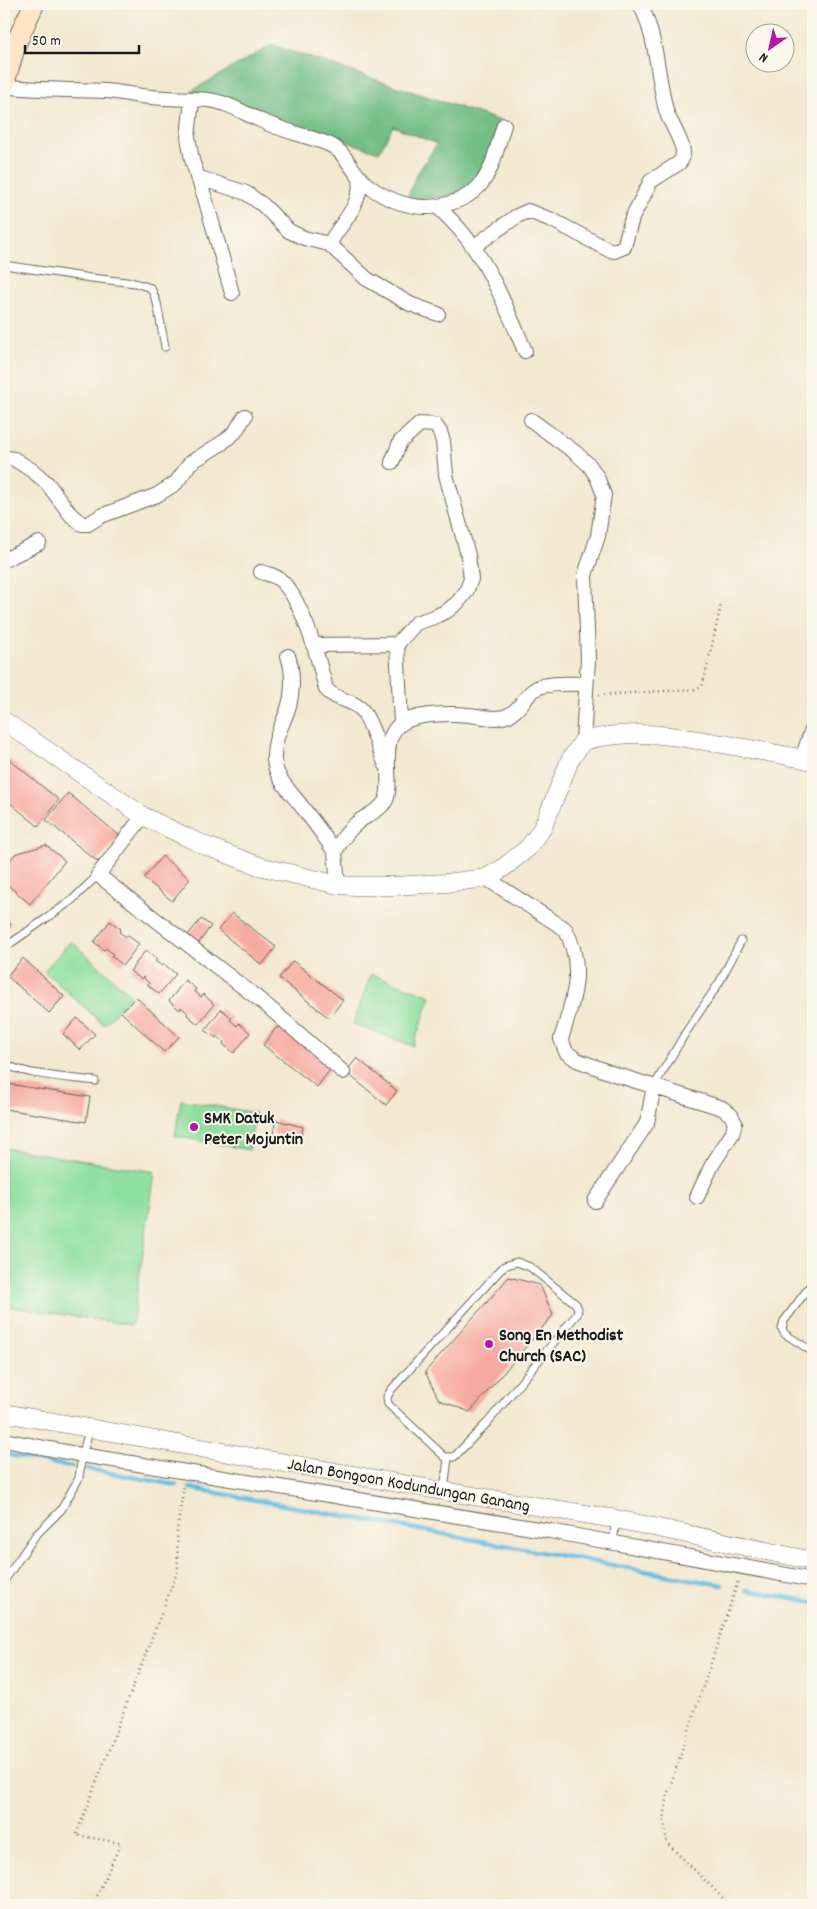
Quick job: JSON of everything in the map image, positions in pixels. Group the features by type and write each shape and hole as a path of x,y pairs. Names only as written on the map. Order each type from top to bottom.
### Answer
{"main road":[{"path":"4,85 16,43 34,4"}],"street":[{"path":"473,247 528,211 552,220 609,250 614,251 624,247 632,218 652,181 679,163 684,153 666,112 655,50 646,15 640,4"},
{"path":"4,85 30,90 106,91 152,98 208,100 230,106 265,123 333,146 361,178 376,191 395,201 417,206 437,206 456,201 482,186 490,169 504,125"},
{"path":"192,100 188,137 197,177 205,198 232,293"},
{"path":"197,177 246,193 263,205 290,232 304,238 329,244 372,283 410,304 438,314"},
{"path":"329,244 339,226 355,207 360,194 361,178"},
{"path":"437,206 473,247 483,262 525,351"},
{"path":"4,457 14,459 33,471 47,483 71,515 82,524 88,524 101,516 157,495 176,483 190,463 222,443 235,432 245,416"},
{"path":"4,721 143,816 206,846 258,866 338,885 403,886 486,878 517,858 535,839 543,827 570,760 583,734 588,659 585,575 598,536 604,495 597,477 590,466 576,453 531,420"},
{"path":"392,462 400,442 420,424 435,425 443,441 446,475 468,555 471,579 466,592 457,603 440,614 416,623 397,644 401,724"},
{"path":"4,560 39,543"},
{"path":"261,572 272,574 280,579 290,593 304,618 326,689 331,696 355,705 364,712 387,768"},
{"path":"313,645 397,644"},
{"path":"288,656 292,676 292,692 288,711 276,736 274,760 282,783 320,830 334,852 338,885"},
{"path":"334,852 350,828 376,811 385,802 388,794 387,768 391,738 396,728 401,724 416,718 443,714 490,718 504,717 516,710 535,689 558,684 586,695"},
{"path":"583,734 666,734 807,757 812,730"},
{"path":"143,816 98,875 266,1004 343,1072"},
{"path":"486,878 565,929 570,937 576,963 576,989 573,1005 561,1039 566,1052 577,1060 722,1108 731,1115 735,1123 732,1134 712,1165 698,1197"},
{"path":"595,1201 647,1122 654,1086"},
{"name":"Jalan Bongoon Kodundungan Ganang","path":"4,1412 443,1492 616,1519 813,1561"},
{"path":"4,1440 82,1455 395,1505 813,1580"}],"lane":[{"path":"4,265 135,283 151,288 157,302 158,319 165,347"},
{"path":"4,948 71,901 98,875"},
{"path":"654,1086 686,1032 719,984 741,941"},
{"path":"4,1062 8,1066 22,1071 95,1081"},
{"path":"517,1262 523,1264 530,1267 576,1304 577,1314 488,1422 454,1457 448,1458 437,1451 388,1404 387,1397 391,1390 504,1266 517,1262"},
{"path":"813,1282 784,1321 782,1329 784,1334 813,1352"},
{"path":"4,1581 34,1536 61,1510 79,1478 82,1455 90,1428"},
{"path":"443,1492 448,1458"},
{"path":"613,1543 616,1519"}],"path":[{"path":"586,695 698,689 702,686 705,676 721,605"},
{"path":"93,1905 121,1843 76,1835 178,1570 177,1529 186,1472"},
{"path":"730,1905 666,1843 664,1820 668,1793 742,1567"}],"green space":[{"path":"272,45 501,121 480,184 458,195 407,200 415,177 437,144 393,126 379,152 191,91"},
{"path":"71,941 131,995 104,1025 44,971"},
{"path":"371,974 431,996 413,1046 353,1024"},
{"path":"181,1100 255,1113 249,1150 175,1136"},
{"path":"4,1148 155,1172 132,1325 4,1306"}],"building":[{"path":"4,755 59,800 38,826 4,798"},
{"path":"68,793 120,836 98,862 46,820"},
{"path":"46,845 65,861 30,904 4,882 4,868 15,854"},
{"path":"162,856 190,879 172,901 144,878"},
{"path":"232,913 276,947 262,965 218,930"},
{"path":"4,918 11,924 4,933"},
{"path":"201,919 211,926 198,944 187,936"},
{"path":"110,921 121,929 119,932 126,937 127,935 139,944 123,965 111,956 113,954 106,948 104,950 94,942"},
{"path":"146,950 157,959 155,961 162,966 164,964 176,974 159,994 148,985 149,983 143,977 141,979 130,971"},
{"path":"23,958 64,996 49,1013 7,976"},
{"path":"293,961 343,1000 329,1018 279,978"},
{"path":"185,980 196,989 194,991 201,997 203,994 214,1004 198,1024 181,1007 180,1010 169,1001"},
{"path":"136,997 179,1037 164,1052 121,1012"},
{"path":"221,1009 232,1018 230,1020 237,1026 239,1023 250,1033 234,1053 217,1036 216,1038 205,1030"},
{"path":"77,1018 95,1034 80,1050 63,1034"},
{"path":"281,1027 332,1067 317,1087 263,1045 276,1028"},
{"path":"357,1058 397,1091 386,1105 346,1072"},
{"path":"8,1084 90,1097 86,1122 4,1109"},
{"path":"276,1120 303,1127 300,1140 273,1134"},
{"name":"Song En Methodist Church (SAC)","path":"509,1277 540,1285 553,1315 470,1412 439,1400 425,1372"}],"waterway":[{"path":"4,1454 72,1467"},
{"path":"88,1469 176,1485"},
{"path":"190,1488 722,1585"},
{"path":"746,1590 813,1602"}],"place":[{"name":"SMK Datuk Peter Mojuntin","path":"194,1127"},
{"name":"Song En Methodist Church (SAC)","path":"489,1344"}]}
